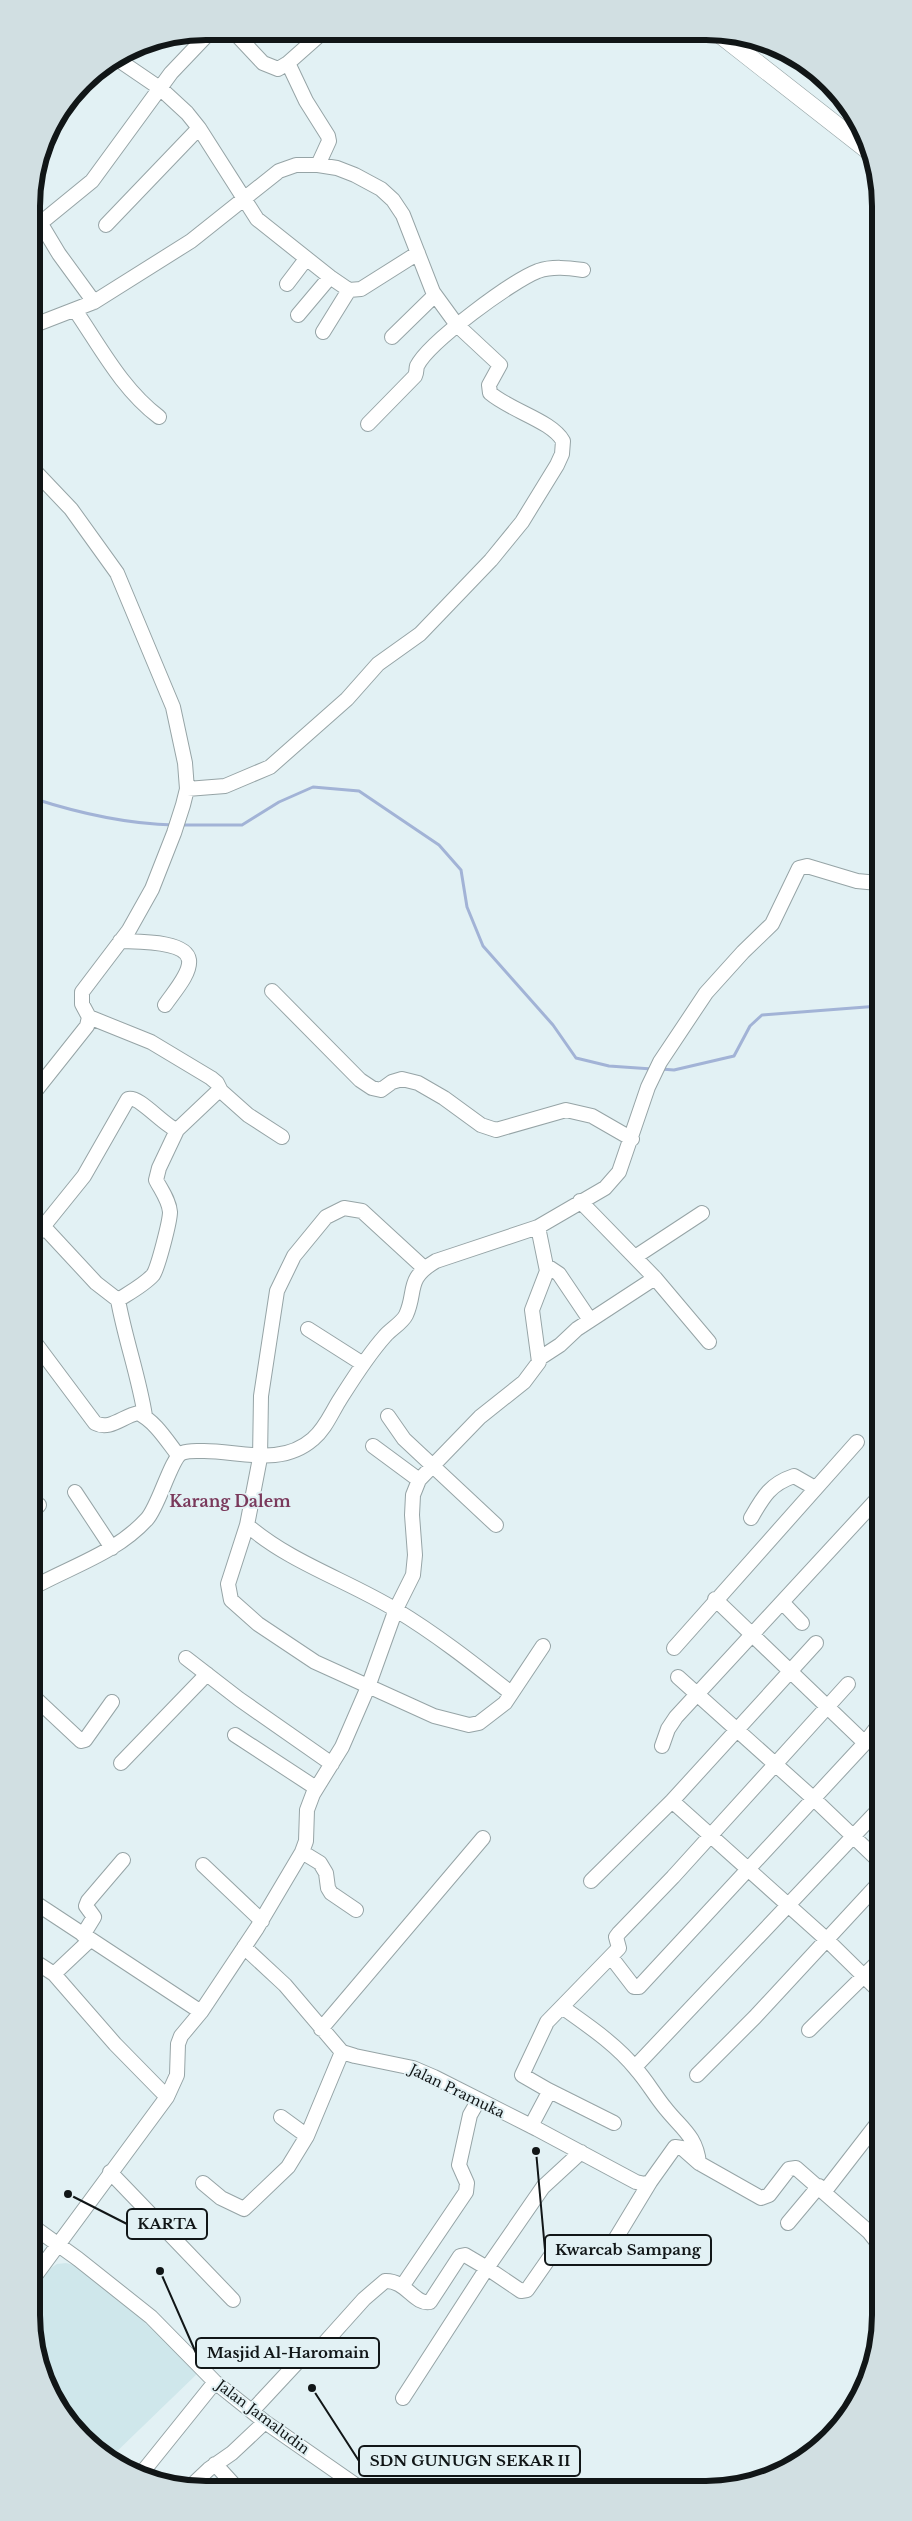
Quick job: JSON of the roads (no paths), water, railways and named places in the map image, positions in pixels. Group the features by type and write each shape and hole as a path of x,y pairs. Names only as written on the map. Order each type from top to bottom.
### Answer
{"main road":[{"path":"731,42 859,143"}],"street":[{"path":"40,225 92,181 171,73 202,40"},
{"path":"241,40 263,63 278,69 288,63 314,40"},
{"path":"123,62 161,89 199,128 242,199 257,219 349,290 361,289 418,253"},
{"path":"288,63 306,101 328,136 329,141 318,165"},
{"path":"106,225 199,128"},
{"path":"40,323 94,302 191,241 242,199 283,169 296,165 318,165 337,168 381,189 393,200 403,216 418,253 427,283 457,325 500,365 489,385 490,393 518,412 554,429 563,441 562,454 522,522 484,567 420,634 378,664 347,699 270,767 238,781 208,788 187,789"},
{"path":"40,233 94,302"},
{"path":"288,284 306,258"},
{"path":"368,424 415,376 417,366 438,341 510,286 538,272 564,267 583,270"},
{"path":"298,315 330,277"},
{"path":"323,332 349,290"},
{"path":"392,336 435,295"},
{"path":"75,310 126,386 140,402 159,417"},
{"path":"40,476 71,509 117,572 173,708 184,755 187,789 176,827 145,903 120,941 82,992 82,1004 89,1017 151,1042 174,1058 211,1078 248,1115 282,1137"},
{"path":"40,1583 112,1548 149,1518 158,1503 178,1455 190,1450 215,1451 260,1458 286,1452 312,1440 325,1424 363,1364 384,1337 403,1319 412,1287 424,1268 436,1261 538,1227 614,1180 624,1165 652,1078 660,1062 706,993 743,952 772,924 799,868 807,866 857,881 872,882"},
{"path":"120,941 165,943 186,955 189,961 186,972 165,1005"},
{"path":"272,990 348,1069 372,1088 381,1090 392,1082 402,1079 418,1084 444,1098 481,1125 496,1130 566,1110 592,1116 632,1139"},
{"path":"40,1085 78,1038 89,1017"},
{"path":"118,1300 152,1276 158,1265 170,1213 167,1200 156,1180 159,1168 177,1130 215,1094 222,1091"},
{"path":"40,1228 84,1176 128,1099 136,1099 170,1127 177,1130"},
{"path":"580,1201 635,1256 709,1342"},
{"path":"424,1268 362,1211 344,1208 326,1217 294,1256 277,1291 261,1396 260,1458 247,1525 228,1584 231,1600 258,1624 301,1652 368,1687 434,1716 469,1725 479,1723 493,1714 505,1702 543,1646"},
{"path":"635,1256 702,1213"},
{"path":"40,2269 167,2097 177,2075 178,2044 181,2036 200,2012 262,1921 302,1852 306,1841 307,1810 316,1788 332,1764 368,1687 396,1609 413,1575 416,1555 412,1495 419,1480 480,1417 535,1371 540,1358 532,1310 546,1277 547,1266 538,1227"},
{"path":"40,1235 118,1300 124,1337 141,1389 145,1416"},
{"path":"547,1266 559,1274 590,1320"},
{"path":"540,1358 590,1320 655,1278"},
{"path":"308,1329 363,1364"},
{"path":"40,1349 95,1423 101,1426 110,1425 138,1413 145,1416 178,1455"},
{"path":"388,1416 404,1439 496,1525"},
{"path":"674,1648 714,1599 857,1442"},
{"path":"373,1446 419,1480"},
{"path":"750,1518 764,1495 779,1481 794,1476 815,1488"},
{"path":"75,1492 112,1548"},
{"path":"662,1746 668,1730 676,1717 698,1696 872,1505"},
{"path":"247,1525 261,1537 297,1560 396,1609 458,1652 511,1693"},
{"path":"714,1599 753,1634 826,1708 865,1743"},
{"path":"783,1603 802,1622"},
{"path":"591,1881 672,1800 816,1643"},
{"path":"186,1658 332,1764"},
{"path":"121,1763 207,1674"},
{"path":"678,1677 775,1763 872,1855"},
{"path":"614,2123 522,2075 546,2022 611,1957 619,1948 616,1937 619,1933 848,1684"},
{"path":"40,1702 82,1741 85,1740 112,1702"},
{"path":"611,1957 628,1982 634,1987 639,1987 748,1871 872,1734"},
{"path":"235,1735 316,1788"},
{"path":"672,1800 748,1871 826,1939 872,1984"},
{"path":"635,2067 872,1816"},
{"path":"321,2029 482,1838"},
{"path":"302,1852 320,1863 326,1873 328,1888 332,1893 356,1910"},
{"path":"54,1974 86,1938 94,1917 86,1906 88,1901 123,1860"},
{"path":"203,1865 262,1921"},
{"path":"697,2075 755,2017 872,1890"},
{"path":"40,1906 200,2012"},
{"path":"203,2183 221,2198 244,2209 288,2167 307,2136 342,2052 285,1985 244,1947"},
{"path":"809,2030 872,1968"},
{"path":"40,1969 54,1974 115,2044 167,2097"},
{"path":"562,2007 589,2026 635,2067 666,2109 692,2138 697,2150 699,2163"},
{"name":"Jalan Pramuka","path":"342,2052 413,2068 531,2126 636,2182 645,2184 650,2182"},
{"path":"531,2126 548,2094 548,2090"},
{"path":"402,2285 466,2192 467,2183 459,2170 459,2165 470,2115 478,2101"},
{"path":"281,2117 307,2136"},
{"path":"788,2223 822,2189 872,2130"},
{"path":"252,2411 305,2354 312,2353 320,2348 364,2299 385,2281 402,2285 421,2302 426,2303 430,2302 460,2256 466,2255 521,2291 526,2290 550,2257 562,2247 573,2247 591,2255 601,2256 607,2253 650,2182 670,2152 676,2147 682,2148 699,2163 761,2198 768,2197 792,2168 798,2169 872,2234"},
{"path":"403,2398 487,2268 543,2187 581,2152"},
{"path":"110,2172 233,2300"},
{"name":"Jalan Jamaludin","path":"40,2233 78,2259 150,2317 215,2382 265,2422 350,2481"},
{"path":"145,2469 215,2382"},
{"path":"196,2481 215,2464 232,2453 265,2422"},
{"path":"215,2464 230,2481"}],"waterway":[{"path":"180,825 242,825 279,802 313,787 359,791 439,845 461,870 467,907 483,946 553,1025 576,1058 609,1066 652,1069"},
{"path":"40,800 102,817 174,825"},
{"path":"661,1069 674,1070 734,1056 750,1026 762,1015 872,1007"}],"place":[{"name":"Kwarcab Sampang","path":"536,2151"},
{"name":"KARTA","path":"68,2194"},
{"name":"Masjid Al-Haromain","path":"160,2271"},
{"name":"SDN GUNUGN SEKAR II","path":"312,2388"}],"district":[{"name":"Karang Dalem","path":"230,1501"}]}
